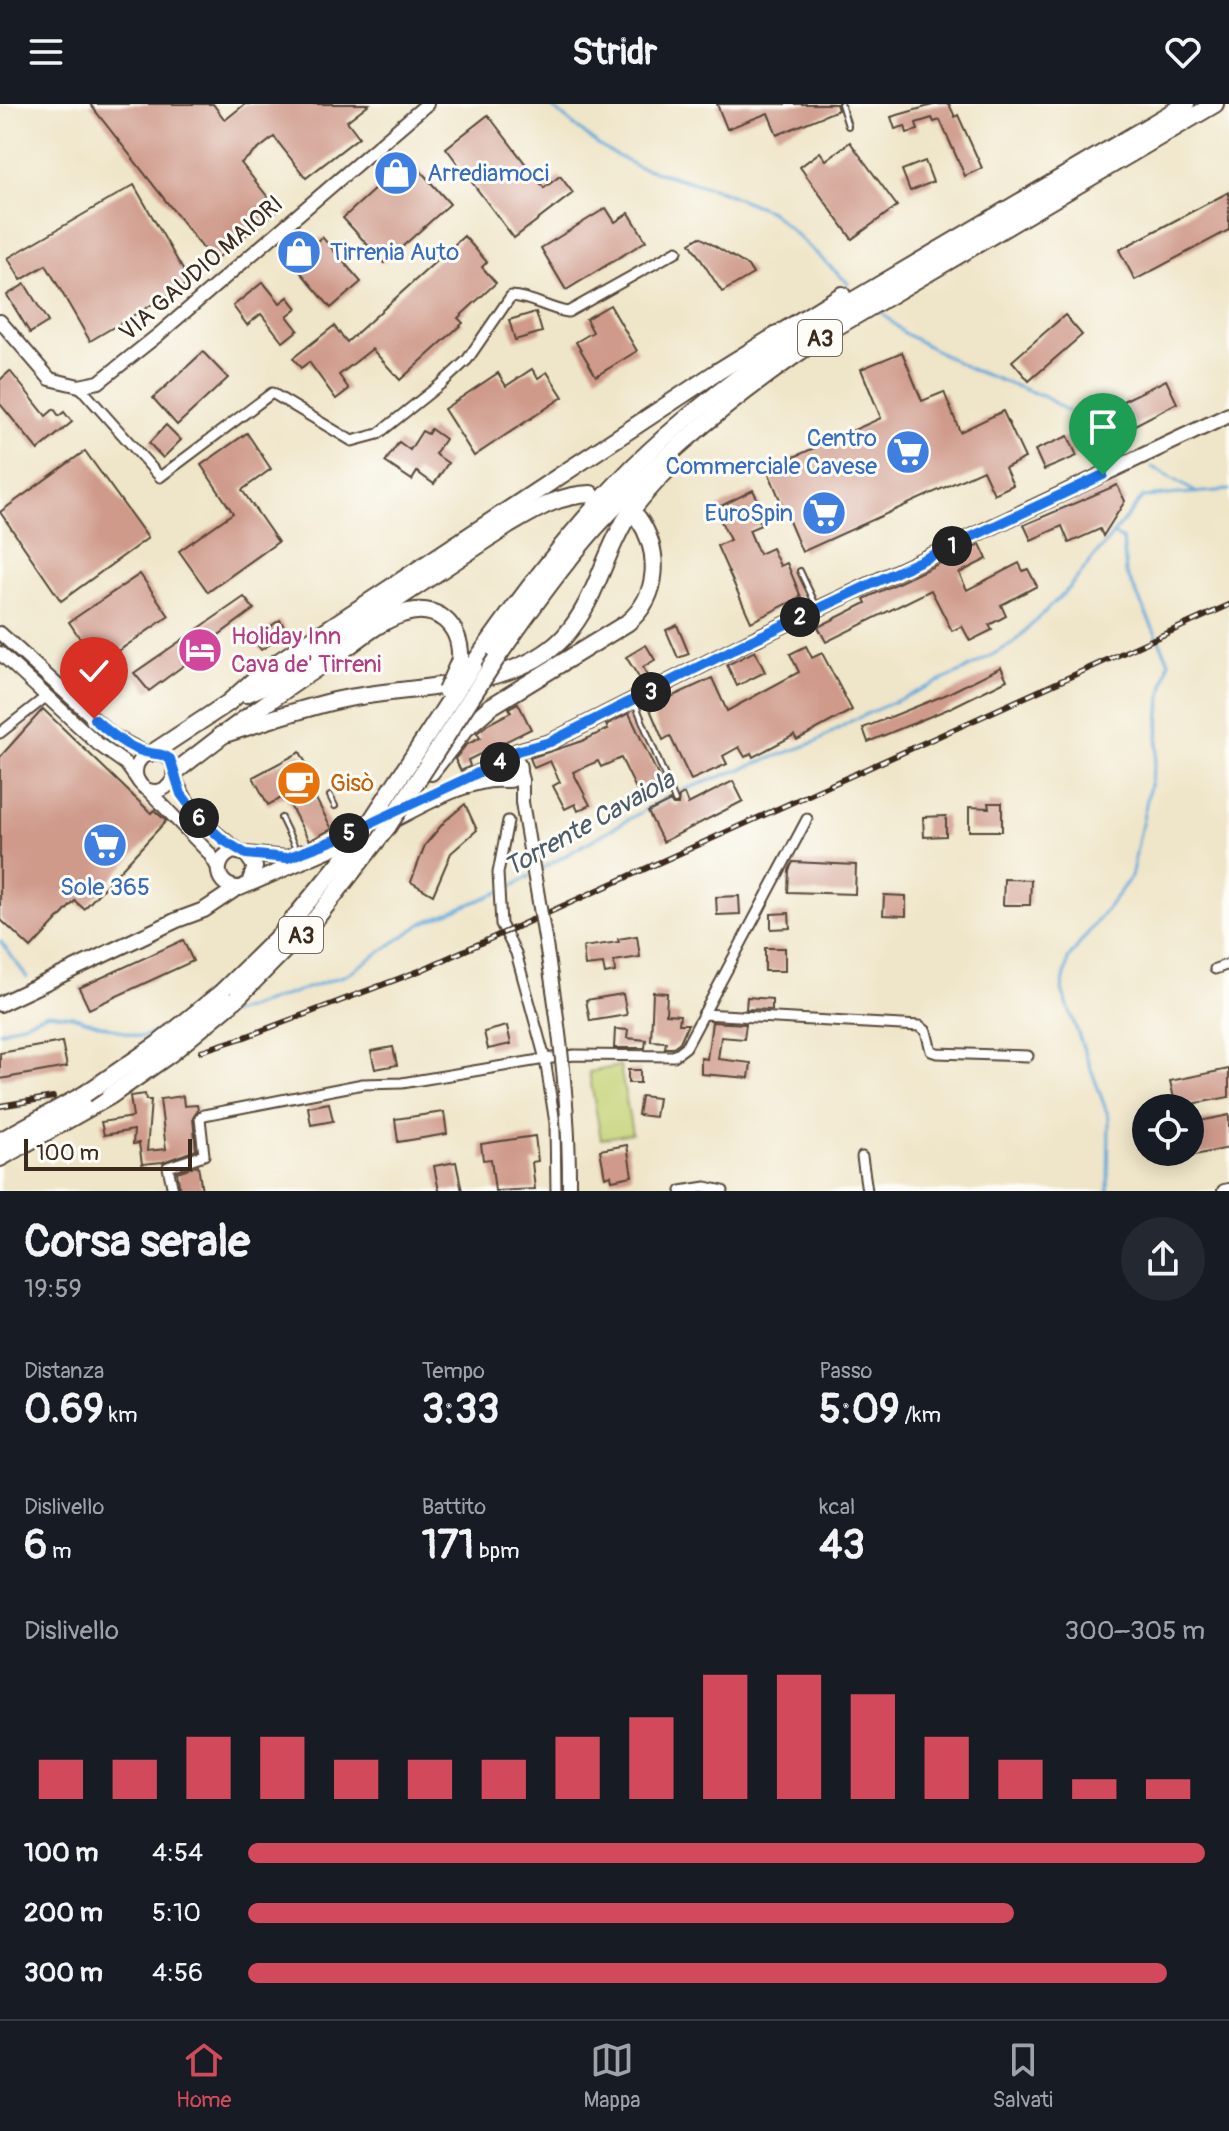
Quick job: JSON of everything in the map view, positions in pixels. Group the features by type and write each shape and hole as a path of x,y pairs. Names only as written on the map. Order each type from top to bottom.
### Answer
{"highway":[{"name":"A3","path":"0,1141 85,1094 229,996 333,874 371,823 401,763 467,663 561,547 654,447 789,341 909,266 1186,104"},
{"name":"A3","path":"0,1158 110,1096 170,1054 229,996 296,940 360,864 496,659 572,555 647,475 695,431 810,345 869,307 1215,104"},
{"path":"228,703 263,672 768,339 822,306 909,266"},
{"path":"221,735 337,701 503,674 538,658 564,637 577,619 627,518 643,496 678,459 760,392 810,345"},
{"path":"150,753 228,703 271,683 549,501 591,494"},
{"name":"A3","path":"403,803 475,718 636,616 647,600 655,563 647,531 638,518"},
{"path":"174,774 221,735 309,672 401,614 424,610 450,622 467,663"}],"main road":[{"path":"506,780 498,772 538,747 748,642 1229,415"},
{"path":"177,920 210,896 217,885 222,857 228,853 291,853 337,839 511,764"},
{"path":"0,1004 204,910 243,886 337,847 475,783 491,779 506,780"},
{"path":"243,853 255,867 243,886"},
{"path":"218,868 221,881 243,886"}],"street":[{"name":"VIA GAUDIO MAIORI","path":"79,386 99,382 148,343 426,104"},
{"path":"0,321 50,379 79,386 160,477 272,393 352,441 378,434 467,360 511,296 525,297 549,309 568,312 677,251"},
{"path":"0,633 112,735 170,759 181,794 199,818 243,853"},
{"path":"0,653 98,744 126,764 143,786 209,853 218,868"},
{"path":"0,733 47,696"},
{"path":"150,753 138,763 136,776 143,786 157,791 167,788 174,774"},
{"path":"511,764 522,780 522,802 567,1107 564,1190"},
{"path":"506,780 522,802"},
{"path":"173,1191 168,1167 204,1155 200,1118 204,1115 363,1084 402,1083 574,1055 674,1056 686,1047 807,819"},
{"path":"508,821 502,841 498,884 501,924 518,962 545,1059 564,1190"},
{"path":"1215,969 1229,964"},
{"path":"703,1014 920,1026 926,1031 931,1051 937,1053 1028,1056"},
{"path":"862,1157 867,1191"},
{"path":"681,1191 706,1187 723,1191"}],"lane":[{"path":"841,104 848,126"},
{"path":"800,571 818,609"},
{"path":"634,701 675,801"},
{"path":"330,796 335,806"},
{"path":"281,818 291,853"}],"green space":[{"path":"620,1066 632,1133 601,1139 589,1072"}],"building":[{"path":"90,104 213,104 225,120 245,104 369,104 347,121 359,137 306,178 274,137 241,163 278,210 213,261"},
{"path":"717,104 836,104 838,110 777,135 768,113 727,129"},
{"path":"936,104 949,104 955,117 958,115 982,168 965,176 940,120 934,122 932,118 916,123 918,130 907,133 905,126 895,129 891,117"},
{"path":"488,115 544,188 560,176 573,193 514,238 446,148"},
{"path":"850,142 897,206 852,239 800,167 820,152 826,160"},
{"path":"409,158 450,204 384,263 343,218"},
{"path":"925,161 933,182 910,191 902,170"},
{"path":"134,185 190,282 90,341 46,265 21,280 8,258"},
{"path":"1229,192 1229,230 1135,280 1119,250"},
{"path":"606,208 615,222 629,213 646,241 566,290 541,248"},
{"path":"464,236 487,262 482,267 496,283 458,318 463,323 400,380 372,349 339,375 349,389 336,399 309,362 301,368 293,358 334,326 347,342"},
{"path":"322,237 361,282 331,308 292,262"},
{"path":"700,237 748,266 753,274 722,292 690,243"},
{"path":"263,282 280,303 288,297 297,308 287,316 298,330 283,342 261,314 247,325 233,306"},
{"path":"25,284 48,322 30,333 7,295"},
{"path":"610,305 637,351 596,376 576,342 593,332 586,319"},
{"path":"536,312 542,332 515,340 509,320"},
{"path":"1065,315 1082,335 1029,381 1012,361"},
{"path":"203,352 228,378 177,425 153,398"},
{"path":"902,352 922,401 944,392 960,432 1003,411 1025,458 1005,468 1013,485 994,494 983,470 802,552 767,469 881,418 861,369"},
{"path":"532,369 538,378 547,372 563,397 474,456 444,409 498,373 506,386"},
{"path":"10,371 46,416 54,409 59,416 64,412 72,422 38,450 0,404 0,380"},
{"path":"1166,380 1177,403 1135,425 1123,401"},
{"path":"166,425 181,440 163,458 149,443"},
{"path":"431,429 445,439 435,454 448,463 434,484 417,472 412,480 385,462 399,442 410,450 422,431 428,434"},
{"path":"247,433 271,469 242,490 278,542 208,592 179,551 233,513 201,465"},
{"path":"1068,436 1077,456 1044,470 1035,450"},
{"path":"85,451 148,538 61,601 0,512"},
{"path":"1117,485 1125,501 1103,536 1100,529 1069,543 1062,526 1031,540 1024,525"},
{"path":"753,490 761,506 754,510 761,525 749,530 759,554 772,548 780,566 787,563 801,597 751,622 717,546 730,540 715,509"},
{"path":"980,544 987,559 959,573 967,590 1019,563 1023,571 1028,569 1037,586 1001,605 1006,616 989,625 992,630 970,641 962,626 952,631 931,590 826,642 818,627 866,603 864,599"},
{"path":"140,574 169,616 98,665 69,622"},
{"path":"244,597 254,609 149,691 134,673"},
{"path":"280,620 288,633 261,650 253,638"},
{"path":"677,625 689,654 678,658 666,630"},
{"path":"646,645 655,660 643,667 647,675 640,679 626,657"},
{"path":"806,646 812,658 822,653 852,710 797,740 794,735 753,757 751,753 745,757 739,747 723,756 727,764 691,780 670,736 663,740 649,707 712,678 727,711 799,672 790,654"},
{"path":"755,651 765,672 737,686 727,665"},
{"path":"1001,667 1007,680 948,709 868,742 863,728 945,695"},
{"path":"518,703 531,729 468,760 470,766 461,771 455,759 466,745 480,738 477,733 511,712 509,708"},
{"path":"43,709 151,813 154,810 166,821 84,909 75,901 31,948 0,919 0,757"},
{"path":"629,713 662,784 639,795 621,758 601,767 598,761 573,772 590,805 578,811 575,804 565,809 553,786 560,782 550,761 534,768 530,758 582,741 608,729 606,725"},
{"path":"300,752 315,780 308,784 332,829 309,841 285,796 268,805 253,777"},
{"path":"733,781 743,801 663,842 648,812 670,801 678,805 679,797 684,794 688,804"},
{"path":"988,803 1002,803 1002,831 969,831 969,807 989,808"},
{"path":"465,804 477,830 451,853 433,895 411,882 425,845 445,821"},
{"path":"946,816 946,836 924,837 923,817"},
{"path":"793,862 856,865 855,894 788,892 789,870"},
{"path":"1004,879 1031,880 1030,905 1003,905"},
{"path":"884,895 906,896 906,916 883,915"},
{"path":"739,896 740,914 717,915 716,897"},
{"path":"789,913 790,928 771,929 771,914"},
{"path":"637,936 640,957 614,961 615,972 605,974 603,964 585,966 583,947"},
{"path":"183,940 193,961 89,1009 79,988"},
{"path":"765,948 785,948 785,971 765,971"},
{"path":"653,992 667,993 666,1014 680,1015 679,1024 688,1024 680,1042 672,1048 665,1048 666,1042 651,1041"},
{"path":"623,994 627,1015 590,1021 586,1000"},
{"path":"747,997 772,999 772,1010 746,1009"},
{"path":"712,1022 746,1024 744,1039 721,1037 718,1059 751,1063 749,1078 701,1074 701,1058 707,1059"},
{"path":"507,1026 511,1044 488,1049 484,1032"},
{"path":"615,1029 628,1030 627,1038 646,1040 645,1048 614,1048"},
{"path":"62,1042 67,1067 0,1079 0,1053"},
{"path":"393,1047 397,1065 375,1069 371,1051"},
{"path":"1229,1069 1229,1097 1204,1102 1204,1094 1173,1094 1170,1081"},
{"path":"628,1070 640,1070 640,1083 628,1083"},
{"path":"145,1094 146,1100 151,1100 147,1151 166,1149 160,1099 183,1096 184,1106 197,1105 198,1110 193,1118 196,1150 163,1162 142,1164 139,1143 133,1144 134,1130 104,1135 101,1122 133,1117 130,1096"},
{"path":"641,1096 658,1098 655,1117 638,1115"},
{"path":"329,1103 333,1121 311,1125 308,1107"},
{"path":"444,1112 447,1134 398,1142 395,1119"},
{"path":"1229,1115 1229,1148 1204,1153 1204,1120"},
{"path":"535,1136 538,1161 532,1162 535,1189 495,1191 491,1159 483,1160 481,1144"},
{"path":"627,1145 632,1176 612,1180 611,1175 605,1177 600,1150"},
{"path":"456,1162 462,1191 439,1191 434,1166"},
{"path":"198,1165 202,1191 180,1191 177,1172"}],"waterway":[{"path":"548,104 601,147 636,166 715,189 770,211 848,283"},
{"path":"881,312 904,333 970,369 1045,397 1124,447"},
{"path":"1152,467 1197,493"},
{"name":"Torrente Cavaiola","path":"536,872 675,793 816,742 851,721 963,671 1012,644 1069,588 1143,497 1229,490"},
{"path":"1108,1191 1109,1118 1062,990 1068,959 1131,877 1157,751 1161,700 1169,661 1126,572 1123,540 1113,534"},
{"name":"Torrente Cavaiola","path":"230,1014 346,975 423,923 507,889 530,876"},
{"path":"0,941 27,977"},
{"name":"Torrente Cavaiola","path":"0,1032 48,1013 72,1016 140,1037 164,1030"}],"railway":[{"path":"201,1051 419,971 1229,605"},
{"path":"0,1106 53,1097"}],"place":[{"name":"Arrediamoci","path":"396,173"},
{"name":"Tirrenia Auto","path":"299,252"},
{"name":"Centro Commerciale Cavese","path":"908,452"},
{"name":"EuroSpin","path":"824,513"},
{"name":"Holiday Inn Cava de' Tirreni","path":"200,650"},
{"name":"Gisò","path":"299,783"},
{"name":"Sole 365","path":"105,845"}],"route":[{"path":"94,719 112,735 148,754 159,753 170,759 181,794 199,818 223,840 246,854 287,858 337,839 507,759 517,751 550,742 748,642 1103,475"}]}
